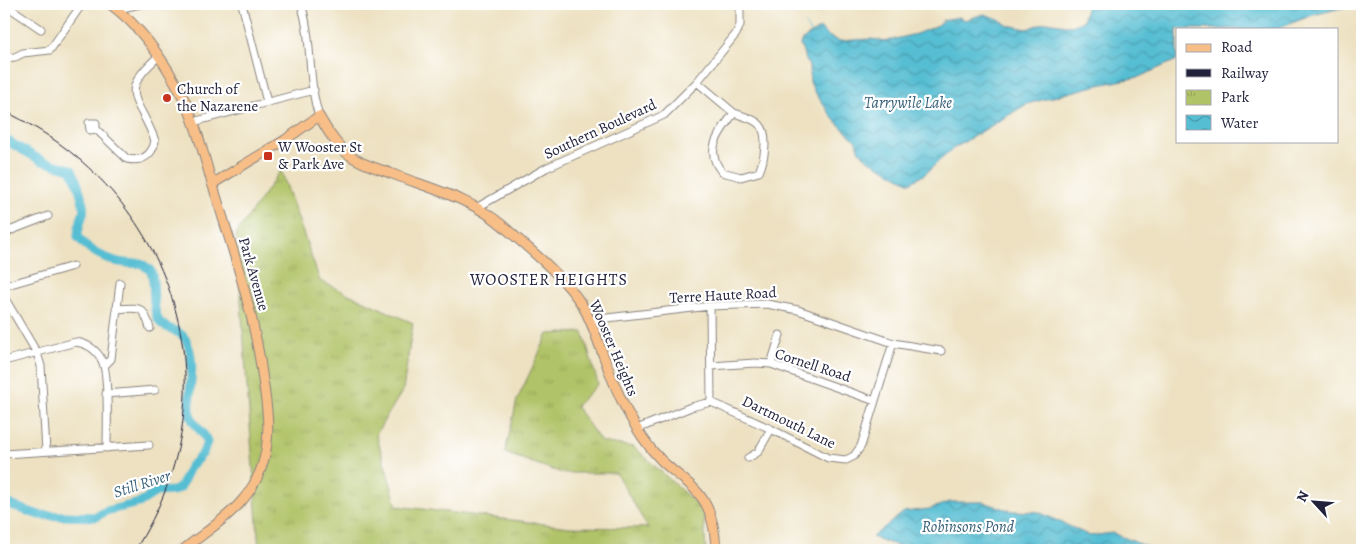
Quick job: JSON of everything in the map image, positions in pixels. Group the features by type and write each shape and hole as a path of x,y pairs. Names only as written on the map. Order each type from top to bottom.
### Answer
{"main road":[{"name":"Park Avenue","path":"114,7 133,23 159,56 185,101 253,316 264,383 268,436 260,471 240,505 183,550"},
{"name":"Wooster Heights","path":"320,116 337,144 356,160 478,207 500,224 560,280 582,304 590,320 612,380 637,429 656,454 697,489 706,502 714,530 716,550"},
{"path":"212,184 285,140 320,116"}],"street":[{"path":"4,4 41,29"},
{"path":"4,58 15,57 23,53 50,50 82,4"},
{"path":"114,7 140,4"},
{"path":"242,4 267,102"},
{"path":"301,4 308,37 314,90 320,116"},
{"name":"Southern Boulevard","path":"478,207 546,168 651,123 675,106 736,34 740,25 740,4"},
{"path":"819,4 820,6 827,4"},
{"path":"96,129 127,159 135,161 150,154 155,141 136,103 135,85 142,71 159,56"},
{"path":"697,82 734,113 751,119 760,125 763,132 762,165 759,172 741,177 722,172 713,156 713,145 734,113"},
{"path":"193,122 314,90"},
{"path":"4,233 48,216"},
{"path":"4,286 73,266"},
{"path":"104,366 111,359 120,283"},
{"path":"4,297 37,353 42,377 46,451"},
{"name":"Terre Haute Road","path":"590,320 710,306 767,304 783,306 893,343 941,351"},
{"path":"637,429 691,407 712,402 710,306"},
{"path":"116,309 142,310 146,313 150,328"},
{"path":"772,364 780,335"},
{"path":"4,362 76,342 86,344 95,351 104,366 107,448"},
{"name":"Dartmouth Lane","path":"712,402 828,458 846,460 854,456 861,446 893,343"},
{"name":"Cornell Road","path":"711,366 755,363 772,364 875,401"},
{"path":"106,394 155,390"},
{"path":"748,458 758,452 771,429"},
{"path":"4,454 149,445"}],"green space":[{"path":"281,170 320,281 413,323 403,390 376,434 397,506 569,527 648,528 616,473 562,473 505,453 517,400 548,334 583,332 598,384 576,406 601,442 634,447 703,510 706,550 259,550 236,234"}],"water":[{"name":"Tarrywile Lake","path":"1087,4 1357,4 1313,15 1279,28 1176,28 1176,60 1139,77 1094,86 1027,104 951,150 925,174 910,183 870,161 859,151 856,141 834,120 814,91 810,82 809,67 800,45 801,41 820,28 828,36 839,41 870,39 887,41 916,34 936,26 943,20 959,17 965,20 984,14 999,19 1007,25 1027,29 1047,22 1072,26 1083,21"},
{"name":"Robinsons Pond","path":"950,502 983,502 1012,511 1039,512 1090,536 1113,533 1155,550 909,550 872,537 904,512 929,509"}],"waterway":[{"path":"805,24 811,33"},
{"name":"Still River","path":"4,139 42,161 71,169 82,198 84,210 78,237 84,243 106,258 123,263 141,263 151,271 154,306 159,322 180,333 186,340 190,350 192,370 191,416 207,442 203,453 190,467 180,488 173,491 156,492 139,503 106,511 96,517 39,515 13,506 4,500"}],"railway":[{"path":"4,111 63,146 111,191 148,243 173,300 184,361 182,425 166,488 135,550"}],"place":[{"name":"Church of the Nazarene","path":"167,98"},
{"name":"W Wooster St & Park Ave","path":"268,156"}],"district":[{"name":"WOOSTER HEIGHTS","path":"549,280"}]}
